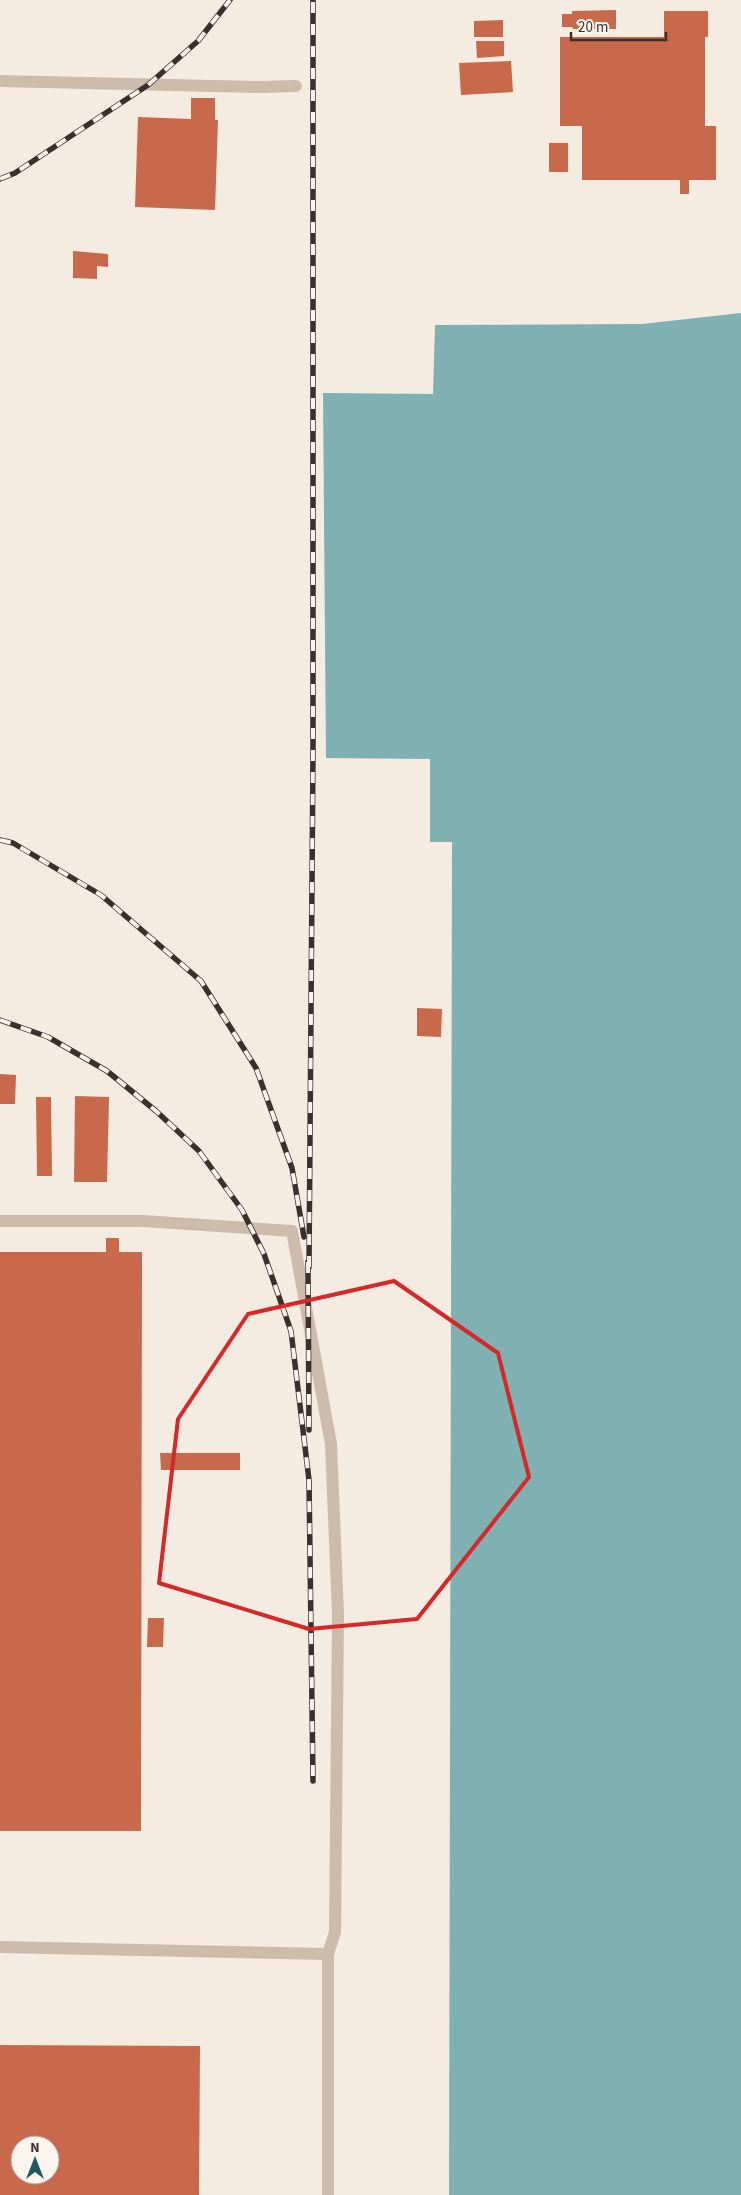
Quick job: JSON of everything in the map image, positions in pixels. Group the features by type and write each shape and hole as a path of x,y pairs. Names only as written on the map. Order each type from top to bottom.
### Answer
{"lane":[{"path":"0,82 296,86"},
{"path":"0,1221 143,1221 292,1230 331,1444 338,1624 335,1932 328,1954 328,2195"},
{"path":"0,1947 328,1954"}],"highlighted area":[{"path":"394,1281 498,1353 529,1477 417,1619 309,1629 159,1583 178,1419 248,1314"}],"water":[{"path":"741,313 741,2195 449,2195 452,842 430,842 430,759 326,758 323,393 433,394 435,325 642,324"}],"building":[{"path":"616,10 616,29 573,29 572,27 562,27 562,14 572,14 572,11"},
{"path":"664,11 708,11 708,37 705,37 705,126 716,126 716,180 689,180 689,194 680,194 680,180 582,180 582,126 560,126 560,37 664,37"},
{"path":"503,20 503,37 474,37 474,21"},
{"path":"476,41 504,41 504,56 477,58"},
{"path":"511,61 513,92 461,95 459,63"},
{"path":"191,98 215,98 215,120 218,120 215,210 135,207 138,117 191,119"},
{"path":"549,143 568,143 568,172 549,172"},
{"path":"73,251 108,254 108,267 97,266 97,279 73,278"},
{"path":"417,1008 442,1009 441,1037 417,1036"},
{"path":"0,1074 16,1075 15,1104 0,1104"},
{"path":"75,1096 109,1097 107,1182 74,1182"},
{"path":"36,1097 51,1097 52,1176 37,1176"},
{"path":"106,1238 119,1238 119,1252 142,1252 141,1831 0,1831 0,1252 106,1252"},
{"path":"160,1453 240,1453 240,1470 161,1470"},
{"path":"148,1618 164,1618 163,1647 147,1647"},
{"path":"0,2045 200,2046 199,2195 0,2195"}],"railway":[{"path":"0,179 15,173 148,85 198,41 230,0"},
{"path":"309,1267 313,753 313,0"},
{"path":"0,840 13,843 101,895 201,981 256,1068 292,1168 304,1237"},
{"path":"0,1020 48,1037 107,1071 156,1111 199,1151 242,1210 264,1254 291,1331 309,1480 313,1781"},
{"path":"308,1262 309,1430"}]}
